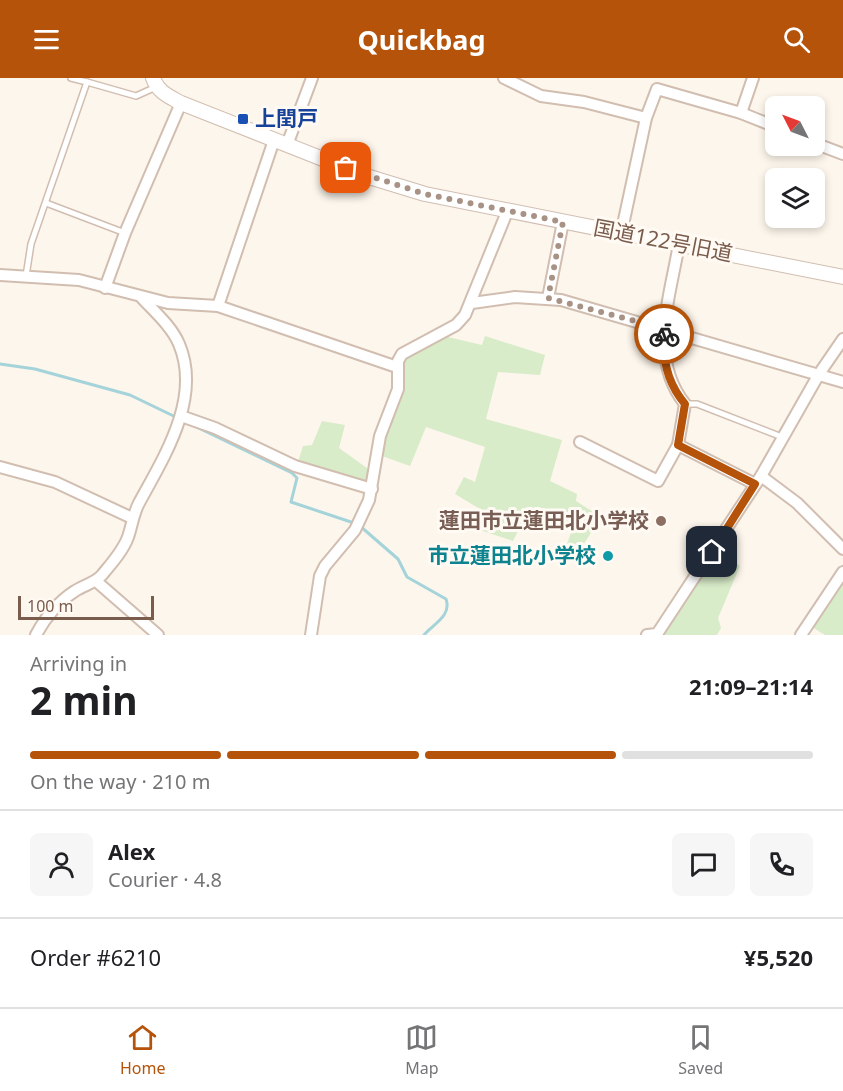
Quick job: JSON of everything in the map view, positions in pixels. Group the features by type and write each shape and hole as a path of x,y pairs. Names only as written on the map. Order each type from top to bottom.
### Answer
{"street":[{"path":"219,306 281,142 312,78"},
{"path":"504,78 541,96 584,102 646,118"},
{"path":"741,113 753,78"},
{"name":"国道122号旧道","path":"155,82 180,103 391,185 507,212 843,276"},
{"path":"621,234 646,118 659,83 765,123"},
{"path":"105,288 125,233 180,103"},
{"path":"825,147 843,154"},
{"path":"311,635 320,576 360,520 372,489 380,436 398,389 397,367 402,354 456,325 472,303 507,212"},
{"path":"548,298 563,222"},
{"path":"580,442 658,481 678,445 685,404 674,391 669,377 664,345 679,244"},
{"path":"0,275 79,280 168,303 219,306 397,367"},
{"path":"472,303 515,297 548,298 665,329 843,382"},
{"path":"36,635 67,598 96,581 128,539 132,518 174,435 181,416 184,394 184,359 174,334 142,298"},
{"path":"647,635 657,634 758,480 819,374 843,339"},
{"path":"181,416 215,428 295,466 372,489"},
{"path":"678,445 758,480 797,503 843,549"},
{"path":"0,467 55,482 132,518"},
{"path":"807,633 811,616 843,572"},
{"path":"96,581 158,635"}],"lane":[{"path":"71,78 136,96 155,82"},
{"path":"26,278 31,244 87,82"},
{"path":"45,203 125,233"},
{"path":"685,404 697,404 783,437"}],"green space":[{"path":"444,336 482,345 485,336 545,355 540,375 498,372 486,419 562,440 550,481 577,494 576,501 601,517 580,550 567,544 572,530 547,518 542,527 523,521 513,541 480,530 480,509 455,494 464,477 475,482 485,447 426,427 410,466 382,456 403,355"},
{"path":"322,421 345,425 339,448 371,471 367,483 298,462 303,446 312,445"},
{"path":"718,551 740,566 718,618 721,628 717,635 663,635"},
{"path":"843,583 843,635 825,635 812,627"}],"waterway":[{"path":"0,364 35,369 130,395 292,473 297,478 291,502 354,523"},
{"path":"360,526 398,559 407,577 446,599 444,615 424,635"}],"way so far":[{"path":"346,168 391,185 425,194 563,222 548,298 665,329 664,334"}],"place":[{"name":"上閏戸","path":"243,119"},
{"name":"蓮田市立蓮田北小学校","path":"661,521"},
{"name":"市立蓮田北小学校","path":"608,556"}],"route":[{"path":"664,334 665,362 669,377 674,391 685,404 678,445 755,484 712,552"}]}
